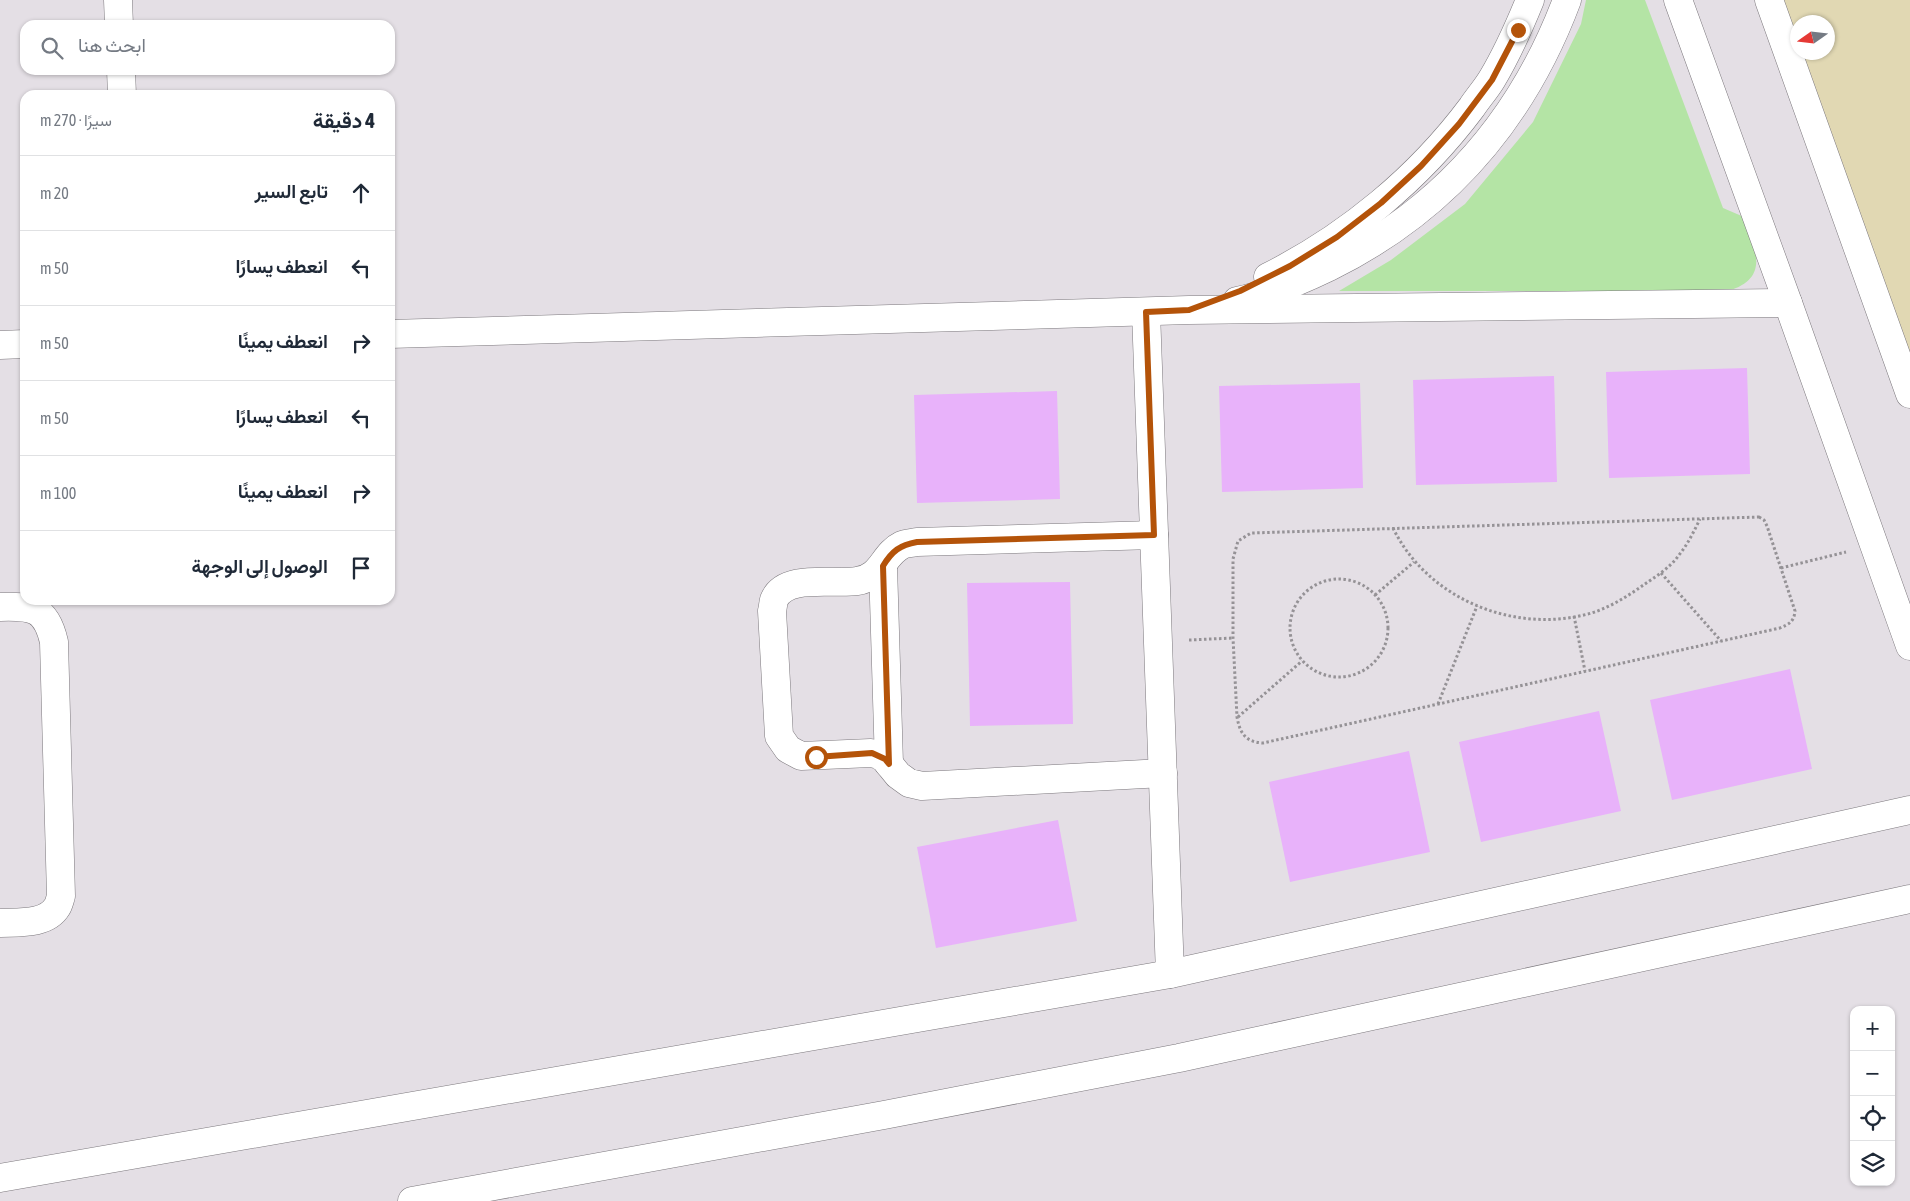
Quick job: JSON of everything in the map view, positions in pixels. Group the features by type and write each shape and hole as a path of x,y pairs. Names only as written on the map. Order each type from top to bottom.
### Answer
{"street":[{"path":"118,0 119,20"},
{"path":"1189,310 1240,291 1290,266 1337,237 1381,203 1428,159 1459,124 1492,80 1518,30 1530,0"},
{"path":"1189,310 1247,299 1303,280 1356,254 1405,221 1450,182 1490,139 1525,90 1553,38 1567,0"},
{"path":"1678,0 1910,646"},
{"path":"1769,0 1910,394"},
{"path":"121,75 122,90"},
{"path":"395,334 1189,310 1788,303"},
{"path":"1146,312 1170,974"},
{"path":"0,345 20,344"},
{"path":"1154,535 917,542 902,545 890,554 883,566 867,578 858,581 792,584 782,590 774,600 772,611 779,736 788,749 801,756 872,753 885,759 898,775 909,783 922,786 1163,773"},
{"path":"883,566 889,764"},
{"path":"0,608 22,606 38,612 50,625 52,633 61,896 57,907 49,916 38,920 0,923"},
{"path":"0,1178 1170,974 1910,810"},
{"path":"412,1201 884,1115 1179,1058 1910,899"}],"path":[{"path":"1759,517 1764,520 1781,568 1795,611 1794,619 1789,624 1780,628 1264,744 1248,739 1242,734 1237,718 1233,638 1233,559 1238,541 1244,536 1260,531 1393,528 1759,517"},
{"path":"1393,528 1401,544 1414,562 1445,588 1466,602 1494,612 1516,617 1542,618 1588,614 1609,606 1630,594 1661,572 1678,556 1700,519"},
{"path":"1781,568 1874,545"},
{"path":"1375,595 1414,562"},
{"path":"1661,572 1721,641"},
{"path":"1342,578 1358,582 1371,590 1375,595 1382,602 1388,617 1388,633 1385,648 1375,662 1362,672 1346,677 1329,677 1313,671 1302,661 1292,644 1289,628 1292,611 1300,597 1312,586 1326,580 1342,578"},
{"path":"1438,704 1477,606"},
{"path":"1574,616 1585,671"},
{"path":"1158,641 1233,638"},
{"path":"1237,718 1302,661"}],"green space":[{"path":"1586,0 1645,0 1723,208 1744,217 1752,239 1756,260 1755,270 1750,278 1742,285 1728,291 1339,291 1391,260 1465,204 1533,122 1581,24"}],"sand":[{"path":"1783,0 1910,0 1910,357 1804,60 1835,60 1835,15 1790,15 1790,21"}],"building":[{"path":"1747,368 1750,474 1609,478 1606,372"},
{"path":"1554,376 1557,482 1416,485 1413,380"},
{"path":"1360,383 1363,488 1222,492 1219,386"},
{"path":"1057,391 1060,499 917,503 914,395"},
{"path":"1070,582 1073,724 970,726 967,583"},
{"path":"1790,669 1812,769 1672,800 1650,700"},
{"path":"1599,711 1621,811 1481,842 1459,742"},
{"path":"1409,751 1430,852 1290,882 1269,782"},
{"path":"1058,820 1077,921 936,948 917,847"}],"route":[{"path":"816,757 872,753 879,755 889,764 883,566 890,554 902,545 917,542 1154,535 1146,312 1189,310 1240,291 1290,266 1337,237 1381,203 1421,166 1459,124 1492,80 1518,30"}]}
